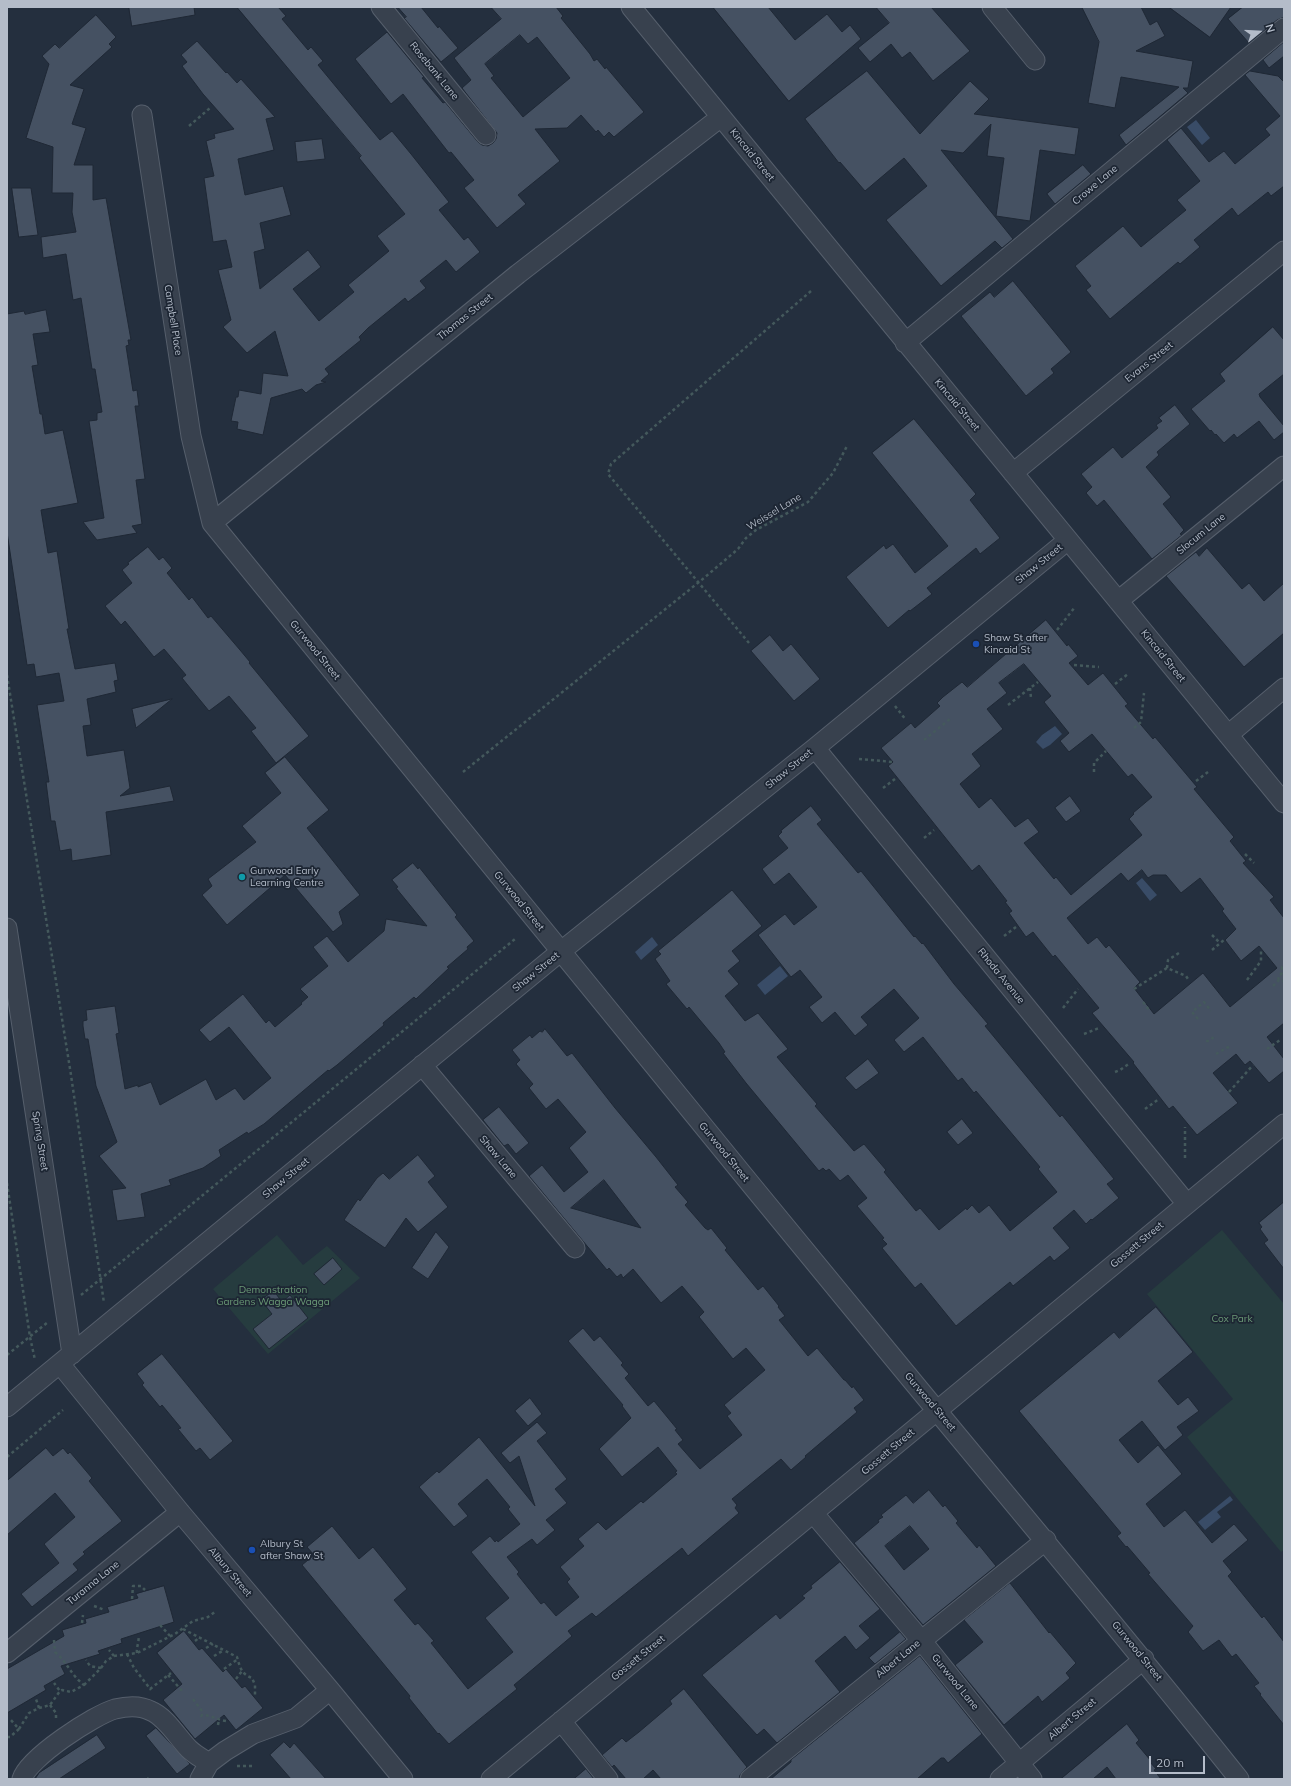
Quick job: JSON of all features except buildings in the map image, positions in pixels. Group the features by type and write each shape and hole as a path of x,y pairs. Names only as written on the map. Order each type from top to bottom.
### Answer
{"street":[{"name":"Rosebank Lane","path":"381,7 486,135"},
{"name":"Kincaid Street","path":"631,7 1284,803"},
{"path":"992,7 1036,60"},
{"name":"Crowe Lane","path":"906,343 1284,28"},
{"name":"Campbell Place","path":"142,116 191,436 212,523"},
{"name":"Thomas Street","path":"212,523 518,274 721,117"},
{"name":"Evans Street","path":"1013,473 1284,251"},
{"name":"Slocum Lane","path":"1118,601 1284,466"},
{"name":"Gurwood Street","path":"212,523 560,952 937,1411 1046,1540 1239,1779"},
{"name":"Shaw Street","path":"7,1407 560,952 815,748 1068,540"},
{"path":"1228,735 1284,688"},
{"name":"Rhoda Avenue","path":"815,748 1188,1204"},
{"name":"Spring Street","path":"7,928 65,1308 66,1359"},
{"name":"Shaw Lane","path":"422,1065 574,1248"},
{"name":"Gossett Street","path":"491,1779 561,1720 814,1514 1284,1124"},
{"name":"Albury Street","path":"66,1359 180,1512 330,1690 402,1779"},
{"name":"Turanna Lane","path":"7,1653 180,1512"},
{"name":"Gurwood Lane","path":"814,1514 921,1640 1032,1779"},
{"name":"Albert Lane","path":"750,1779 1046,1540"},
{"name":"Albert Street","path":"1000,1779 1144,1660"},
{"path":"200,1779 209,1763 225,1751 253,1734 296,1718 330,1690"},
{"path":"22,1779 32,1763 44,1752 99,1715 115,1709 128,1707 142,1708 152,1711 171,1728 190,1750 209,1763"},
{"path":"561,1720 608,1779"}],"path":[{"path":"189,126 210,108"},
{"path":"749,643 608,474 611,464 811,292"},
{"name":"Weissel Lane","path":"463,772 738,549 746,538 756,530 808,502 833,474 847,446"},
{"path":"1057,630 1075,607"},
{"path":"1074,665 1099,668"},
{"path":"1115,684 1128,674"},
{"path":"7,675 71,1075 99,1280 108,1325"},
{"path":"1008,705 1038,682"},
{"path":"1030,688 1031,698"},
{"path":"1134,728 1141,722 1144,693"},
{"path":"924,740 950,719"},
{"path":"1094,772 1094,763 1106,751"},
{"path":"859,759 893,762"},
{"path":"1196,782 1208,772"},
{"path":"883,788 896,779"},
{"path":"924,838 934,830"},
{"path":"1244,854 1254,863"},
{"path":"1004,936 1016,927"},
{"path":"1212,935 1220,944"},
{"path":"7,1355 515,939"},
{"path":"1212,950 1224,940"},
{"path":"1247,980 1261,961 1262,949"},
{"path":"1167,968 1168,960 1179,953"},
{"path":"1273,986 1279,980 1278,977 1282,973 1282,968 1284,967"},
{"path":"1167,968 1186,976 1188,979"},
{"path":"1134,989 1167,968"},
{"path":"1279,980 1284,981"},
{"path":"1063,1008 1078,989"},
{"path":"1143,1002 1149,1010"},
{"path":"1198,1019 1192,1012 1204,1002 1211,1011"},
{"path":"1084,1034 1099,1028"},
{"path":"1206,1041 1209,1041 1215,1036"},
{"path":"1267,1049 1280,1040"},
{"path":"1216,1054 1230,1046"},
{"path":"1114,1072 1130,1063"},
{"path":"1229,1092 1253,1064"},
{"path":"1145,1109 1159,1099"},
{"path":"1185,1128 1185,1158"},
{"path":"7,1183 30,1337 41,1379"},
{"path":"7,1457 63,1410"},
{"path":"132,1599 133,1586 141,1586 145,1590"},
{"path":"60,1691 71,1692 84,1685 106,1661 114,1656 137,1653 183,1629 193,1621 208,1617 215,1612"},
{"path":"160,1625 170,1636"},
{"path":"183,1629 237,1657 242,1671 246,1676 252,1678 255,1684 255,1696"},
{"path":"52,1632 55,1652 63,1659 70,1673 84,1685"},
{"path":"137,1653 136,1648 139,1640 138,1636"},
{"path":"195,1641 201,1637"},
{"path":"206,1648 213,1644"},
{"path":"109,1650 114,1656"},
{"path":"214,1656 225,1650"},
{"path":"127,1654 134,1668 154,1694"},
{"path":"224,1669 238,1659"},
{"path":"86,1660 90,1666 101,1668"},
{"path":"236,1679 242,1671"},
{"path":"150,1688 169,1674 183,1692"},
{"path":"54,1684 60,1691"},
{"path":"7,1737 10,1737 19,1729 29,1713 50,1704 60,1691"},
{"path":"36,1699 39,1708"},
{"path":"193,1699 202,1711 201,1716 210,1715 219,1720 226,1721"},
{"path":"10,1720 19,1729"},
{"path":"218,1725 219,1720"}],"green space":[{"name":"Cox Park","path":"1222,1230 1284,1304 1284,1550 1281,1552 1187,1437 1233,1399 1147,1294"},
{"name":"Demonstration Gardens Wagga Wagga","path":"277,1235 303,1265 327,1246 360,1278 268,1354 213,1289"}],"water":[{"path":"1196,120 1210,138 1202,145 1187,127"},
{"path":"1055,726 1062,734 1043,749 1036,742 1042,735"},
{"path":"1142,878 1157,895 1150,901 1136,883"},
{"path":"652,937 658,945 641,960 635,952"},
{"path":"780,966 788,976 765,995 757,985"},
{"path":"1230,1496 1233,1500 1217,1512 1221,1517 1205,1530 1198,1522"}],"place":[{"name":"Shaw St after Kincaid St","path":"976,644"},
{"name":"Gurwood Early Learning Centre","path":"242,877"},
{"name":"Albury St after Shaw St","path":"252,1550"}]}
